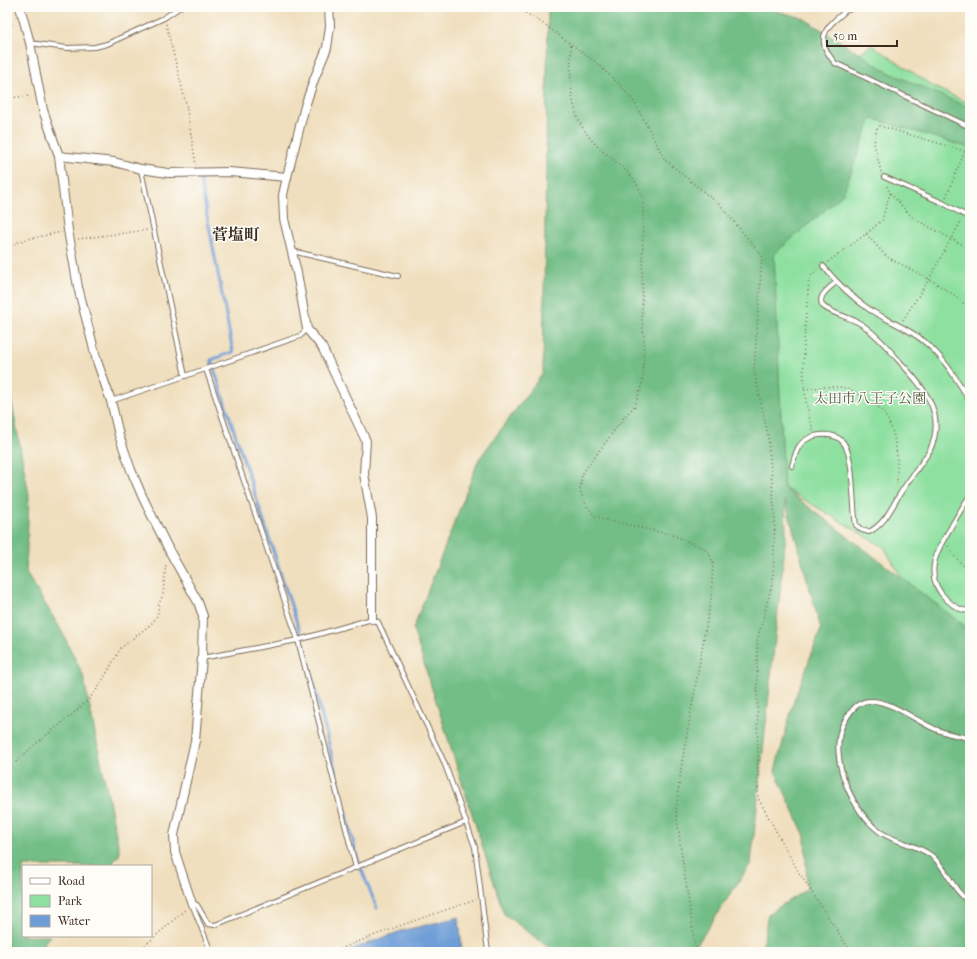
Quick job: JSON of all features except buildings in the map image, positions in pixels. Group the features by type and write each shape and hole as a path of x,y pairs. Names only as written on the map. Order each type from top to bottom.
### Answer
{"street":[{"path":"20,7 30,43 39,95 59,156 68,230 84,312 97,361 111,401 119,435 136,483 170,552 198,602 203,616 202,658 195,741 174,836 175,852 192,904"},
{"path":"329,7 330,26 327,48 308,98 287,177 283,195 284,219 292,251 307,329 322,347 366,441 364,474 372,518 372,618"},
{"path":"59,156 114,162 141,169 168,173 230,172 287,177"}],"lane":[{"path":"30,43 67,48 107,44 164,18 180,7"},
{"path":"848,7 830,24 826,30 824,38 824,47 828,56 835,64 970,127"},
{"path":"141,169 185,376"},
{"path":"884,177 943,203 970,218"},
{"path":"292,251 398,276"},
{"path":"823,266 848,294 871,310 901,326 925,342 942,358 970,402"},
{"path":"792,466 796,449 801,443 809,438 818,435 831,435 842,440 850,461 856,524 862,530 870,532 877,528 886,518 903,489 930,450 934,439 936,425 933,407 925,391 895,356 862,325 850,318 827,310 823,306 821,301 822,295 836,282"},
{"path":"111,401 300,336 307,329"},
{"path":"206,369 298,640 356,868"},
{"path":"970,495 938,550 934,566 935,581 941,594 952,604 966,611 970,611"},
{"path":"202,658 298,640 372,618 378,622 440,755 466,822 474,847 488,950"},
{"path":"970,738 935,730 887,704 869,701 862,702 850,712 839,736 838,752 841,769 851,795 870,823 888,837 916,847 931,855 942,867 960,893 970,902"},
{"path":"192,904 197,905 208,924 215,925 466,822"},
{"path":"192,904 211,952"}],"path":[{"path":"515,7 538,20 594,61 618,83 635,103 665,160 721,206 762,256 754,372 768,435 775,519 773,581 757,641 758,798 798,871 851,952"},
{"path":"164,18 186,104 197,172"},
{"path":"571,45 573,103 581,125 594,144 628,172 634,179 643,198 642,318 644,339 641,389 634,407 625,416 582,474 580,488 583,499 591,512 596,516 607,520 672,535 708,551 713,563 712,598 694,691 679,781 676,810 696,952"},
{"path":"7,98 39,95"},
{"path":"880,167 874,143 877,128 880,126 965,151 970,154"},
{"path":"943,203 965,151"},
{"path":"835,256 866,234 882,220 890,193 913,218 970,249"},
{"path":"906,314 929,279 960,224"},
{"path":"70,240 153,229"},
{"path":"7,247 24,240 68,230"},
{"path":"866,234 887,257 929,279 956,296 970,310"},
{"path":"811,423 806,407 804,389 804,358 809,281 812,274 823,266"},
{"path":"804,389 841,387 867,398 877,405 892,427 897,456 897,485 903,489"},
{"path":"944,540 956,557 970,572"},
{"path":"16,762 89,699 98,688 121,648 151,624 156,618 163,594 166,558 170,552"},
{"path":"333,952 412,920 481,899"},
{"path":"141,952 142,948 192,904"},
{"path":"488,950 510,952"}],"green space":[{"path":"548,7 762,7 803,18 888,72 970,108 970,148 871,118 843,194 774,254 784,488 970,630 970,952 767,952 763,945 768,914 807,889 805,836 775,771 794,701 821,629 785,500 786,535 751,863 692,952 555,952 504,914 413,629 479,459 543,373"},
{"name":"太田市八王子公園","path":"872,45 934,87 970,104 970,952 909,590 884,547 781,486 774,254 843,194 826,75"},
{"path":"7,383 29,495 26,573 60,628 83,675 120,854 111,865 22,865 22,937 49,937 44,943 48,952 7,952"}],"water":[{"path":"459,917 462,952 345,952 401,931"}],"waterway":[{"path":"200,179 233,352 211,360 304,645 358,861 377,908"}],"district":[{"name":"菅塩町","path":"236,234"}]}
